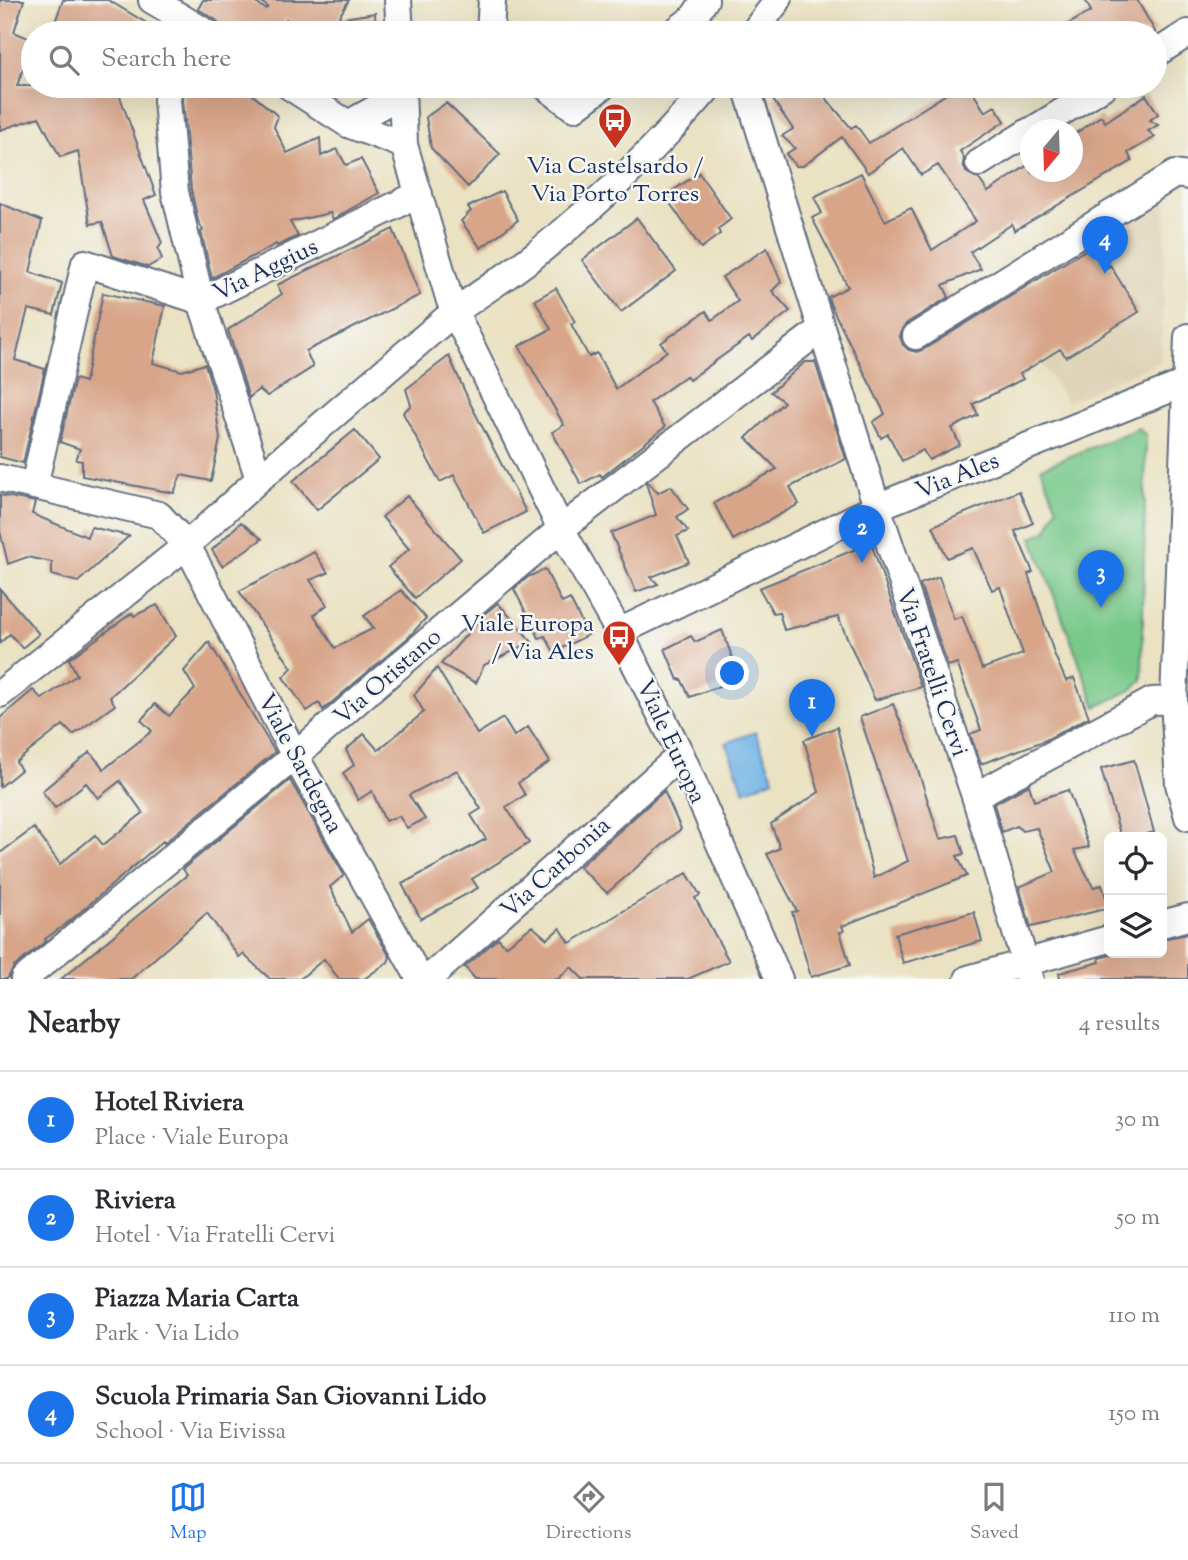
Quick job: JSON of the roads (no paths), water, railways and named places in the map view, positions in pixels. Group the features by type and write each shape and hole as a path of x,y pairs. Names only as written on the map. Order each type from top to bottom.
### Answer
{"street":[{"path":"152,0 179,16"},
{"path":"398,0 399,21"},
{"path":"491,21 492,0"},
{"path":"762,21 778,0"},
{"path":"1167,46 1188,33"},
{"path":"167,98 175,192 201,301 259,479"},
{"path":"308,98 348,124 404,145"},
{"path":"348,124 389,98"},
{"name":"Viale Europa","path":"402,98 404,145 454,312 561,529 620,632 681,755 779,979"},
{"path":"561,98 574,108 587,98"},
{"path":"0,694 187,545 259,479 454,312 540,251 670,133 700,98"},
{"name":"Via Fratelli Cervi","path":"750,98 877,507 975,796 1027,971"},
{"path":"1050,119 1084,98"},
{"path":"979,163 1020,137"},
{"path":"916,335 1175,174 1188,176"},
{"name":"Via Aggius","path":"34,486 85,262 201,301 419,194"},
{"name":"Via Oristano","path":"24,979 295,756 561,529 821,329"},
{"path":"1188,337 1174,699 1179,784 1188,817"},
{"name":"Via Ales","path":"620,632 877,507 1185,383"},
{"name":"Viale Sardegna","path":"0,478 159,515 187,545 295,756 420,979"},
{"path":"975,796 1152,701 1174,699"},
{"name":"Via Carbonia","path":"429,979 681,755"},
{"path":"1167,923 1188,917"},
{"path":"968,979 1027,971 1104,941"}],"water":[{"path":"1103,546 1112,550 1116,559 1112,568 1103,572 1094,568 1090,559 1094,550"},
{"path":"755,732 774,779 744,791 726,743"}],"place":[{"name":"Via Castelsardo / Via Porto Torres","path":"615,150"},
{"name":"Scuola Primaria San Giovanni Lido","path":"1105,274"},
{"name":"Riviera","path":"862,563"},
{"name":"Piazza Maria Carta","path":"1101,608"},
{"name":"Viale Europa / Via Ales","path":"619,667"},
{"name":"Hotel Riviera","path":"812,737"}]}
